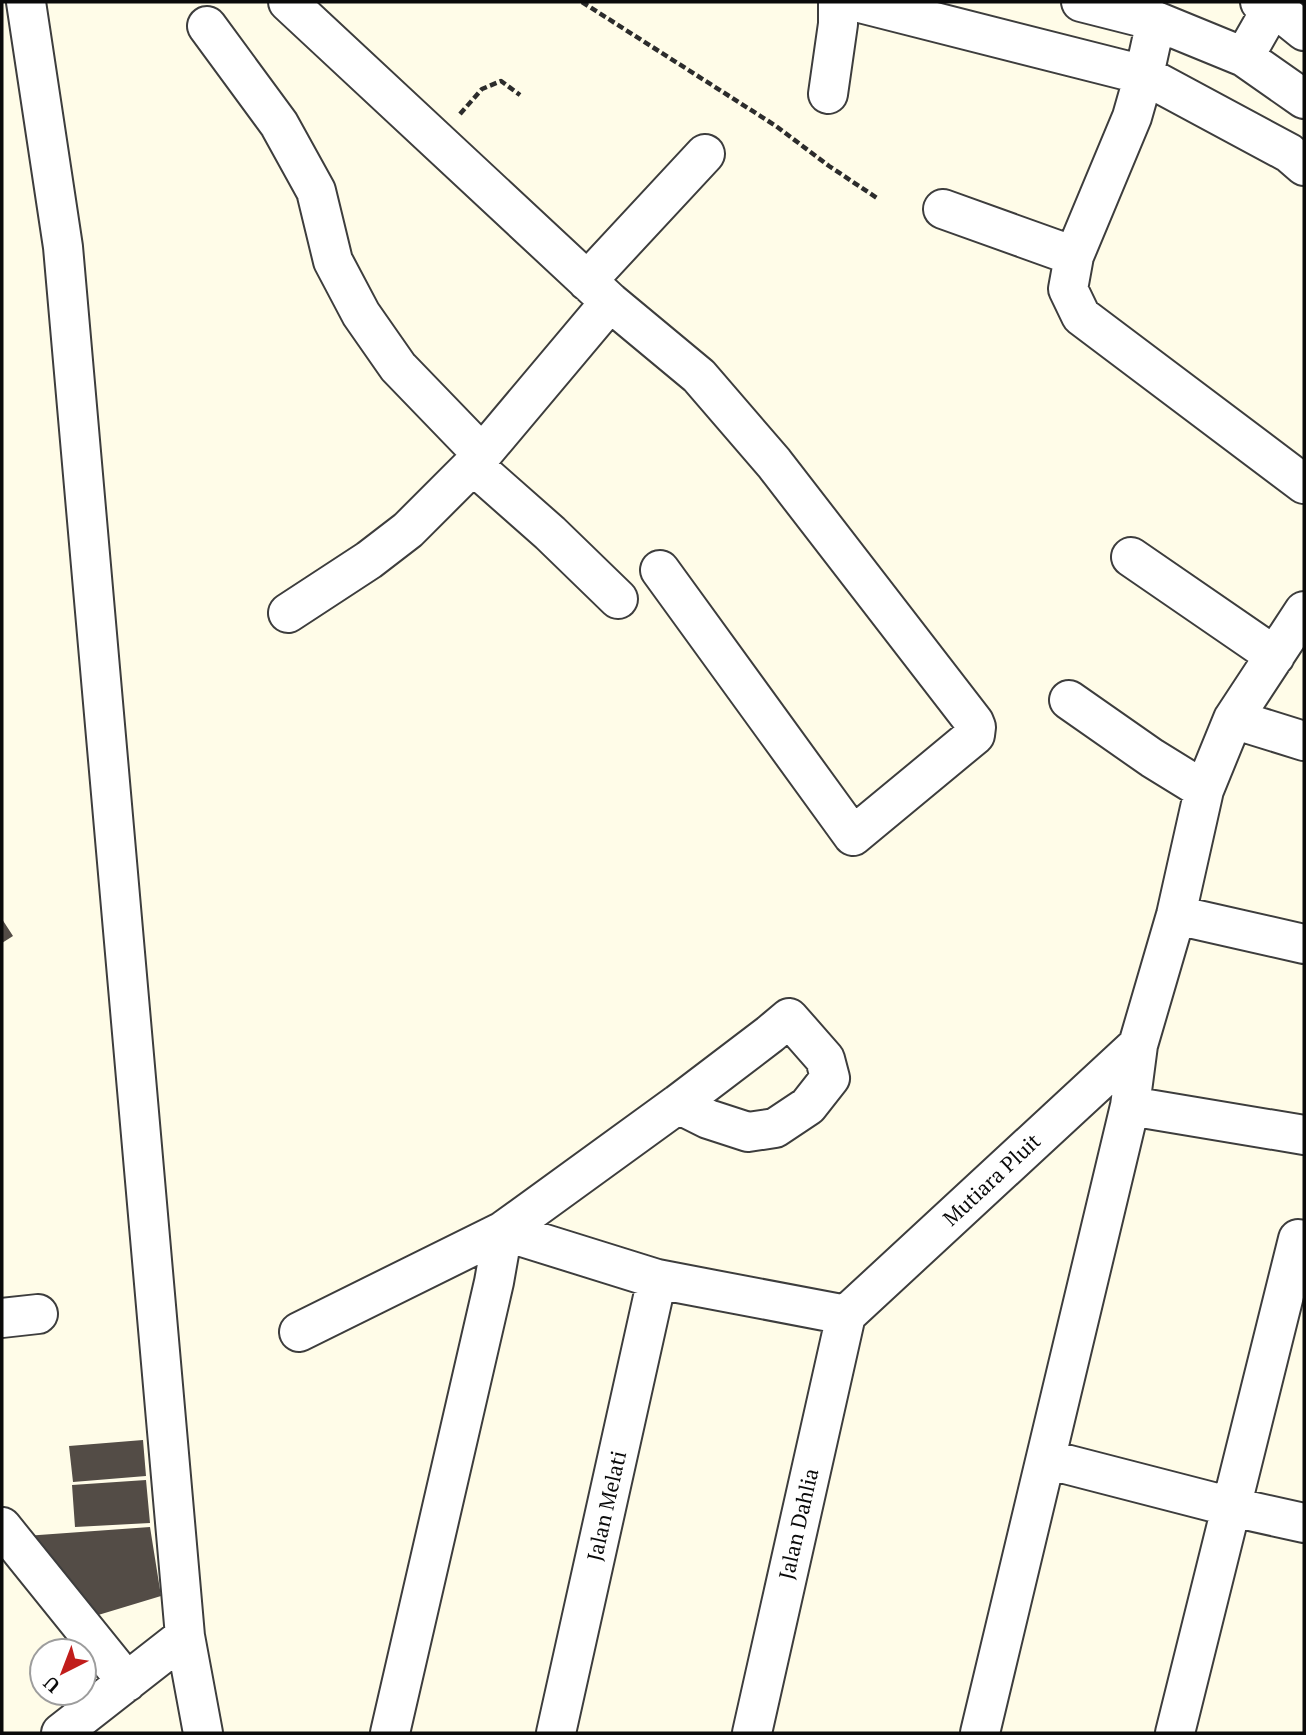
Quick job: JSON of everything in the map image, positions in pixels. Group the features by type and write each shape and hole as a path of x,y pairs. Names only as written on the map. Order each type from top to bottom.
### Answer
{"street":[{"path":"26,2 63,247 184,1636 203,1733"},
{"path":"288,2 599,291 699,376 774,463 974,722 975,735 853,836 660,570"},
{"path":"828,94 838,24 838,2"},
{"path":"856,2 1144,75 1289,153 1304,166"},
{"path":"1081,2 1156,21 1244,57 1304,99"},
{"path":"1244,57 1266,4 1304,31"},
{"path":"1156,21 1132,117 1074,256 1068,289 1081,316 1304,484"},
{"path":"207,26 279,124 316,191 333,261 361,314 398,368 477,459 618,598"},
{"path":"288,612 369,560 408,530 477,459 599,291 705,154"},
{"path":"943,209 1074,256"},
{"path":"1131,557 1275,656"},
{"path":"980,1733 1130,1106 1138,1045 1176,915 1205,790 1233,719 1304,611"},
{"path":"1069,700 1152,758 1205,790"},
{"path":"1233,719 1304,741"},
{"path":"1176,915 1304,944"},
{"name":"Mutiara Pluit","path":"846,1315 1138,1045"},
{"path":"299,1332 503,1231 678,1104"},
{"path":"1130,1106 1304,1135"},
{"path":"503,1231 657,1279 846,1315"},
{"path":"390,1733 491,1295 503,1231"},
{"path":"1175,1733 1298,1239"},
{"name":"Jalan Melati","path":"556,1733 657,1279"},
{"name":"Jalan Dahlia","path":"752,1733 846,1315"},
{"path":"1046,1459 1304,1523"},
{"path":"3,1519 127,1682"},
{"path":"61,1733 184,1636"}],"path":[{"path":"582,2 776,126 877,198"},
{"path":"436,141 482,89 501,81 520,95"}],"building":[{"path":"2,919 13,936 2,943"},
{"path":"143,1440 146,1476 73,1482 69,1446"},
{"path":"146,1480 150,1523 75,1527 72,1485"},
{"path":"150,1527 161,1596 85,1619 25,1536"}]}
